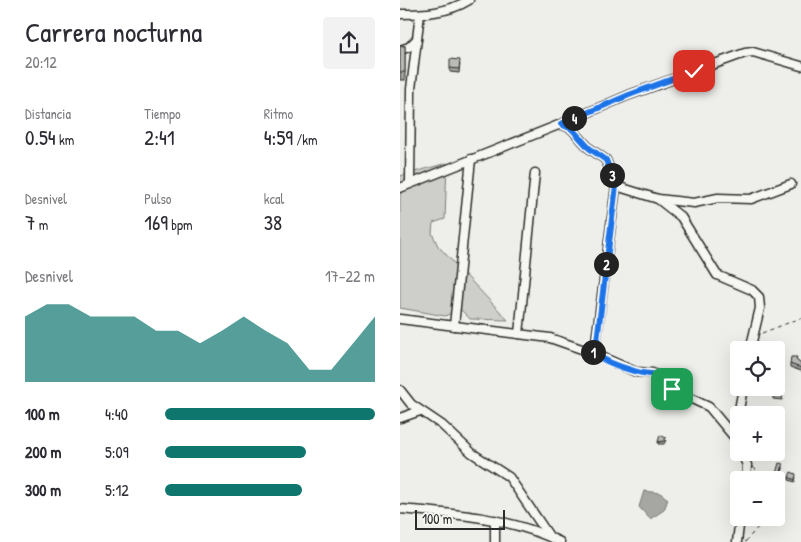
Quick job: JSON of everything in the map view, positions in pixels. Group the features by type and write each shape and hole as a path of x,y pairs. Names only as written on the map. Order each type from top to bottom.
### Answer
{"street":[{"path":"400,14 420,14 456,7 469,0"},
{"path":"410,183 411,89 420,14"},
{"path":"400,50 408,47 417,39"},
{"path":"400,188 629,95 748,52 801,66"},
{"path":"561,124 572,129 589,148 606,160 616,186 596,349 593,353"},
{"path":"454,326 471,160"},
{"path":"519,334 535,172"},
{"path":"616,186 658,199 694,203 718,198 751,199 791,184"},
{"path":"658,199 680,217 717,275 752,290 759,297 760,308 751,341"},
{"path":"400,319 550,338 593,353 632,370 652,373 664,379 677,392 709,406 730,432"},
{"path":"400,390 420,411 442,425 472,453 509,477 549,536"},
{"path":"400,418 420,411"},
{"path":"400,509 511,523 549,536 560,542"},
{"path":"495,542 496,520"},
{"path":"737,542 739,526"}],"path":[{"path":"752,337 801,318"},
{"path":"749,461 758,471"},
{"path":"745,542 759,526"}],"shaded area":[{"path":"447,163 445,219 433,223 432,233 438,246 508,320 470,319 460,309 445,316 400,308 400,176"},
{"path":"644,491 660,493 668,499 664,510 650,519 639,507"}],"building":[{"path":"400,46 405,46 405,72 400,72"},
{"path":"450,59 460,60 459,69 450,68"},
{"path":"791,357 797,357 796,360 801,364 801,368 790,364"},
{"path":"660,435 666,438 664,441 658,442"},
{"path":"779,463 783,464 781,471 777,471"},
{"path":"791,472 796,474 795,480 789,477"}],"route":[{"path":"672,389 664,379 652,373 636,372 627,369 593,353 596,349 616,186 606,160 589,148 576,131 561,124 629,95 694,71"}]}
